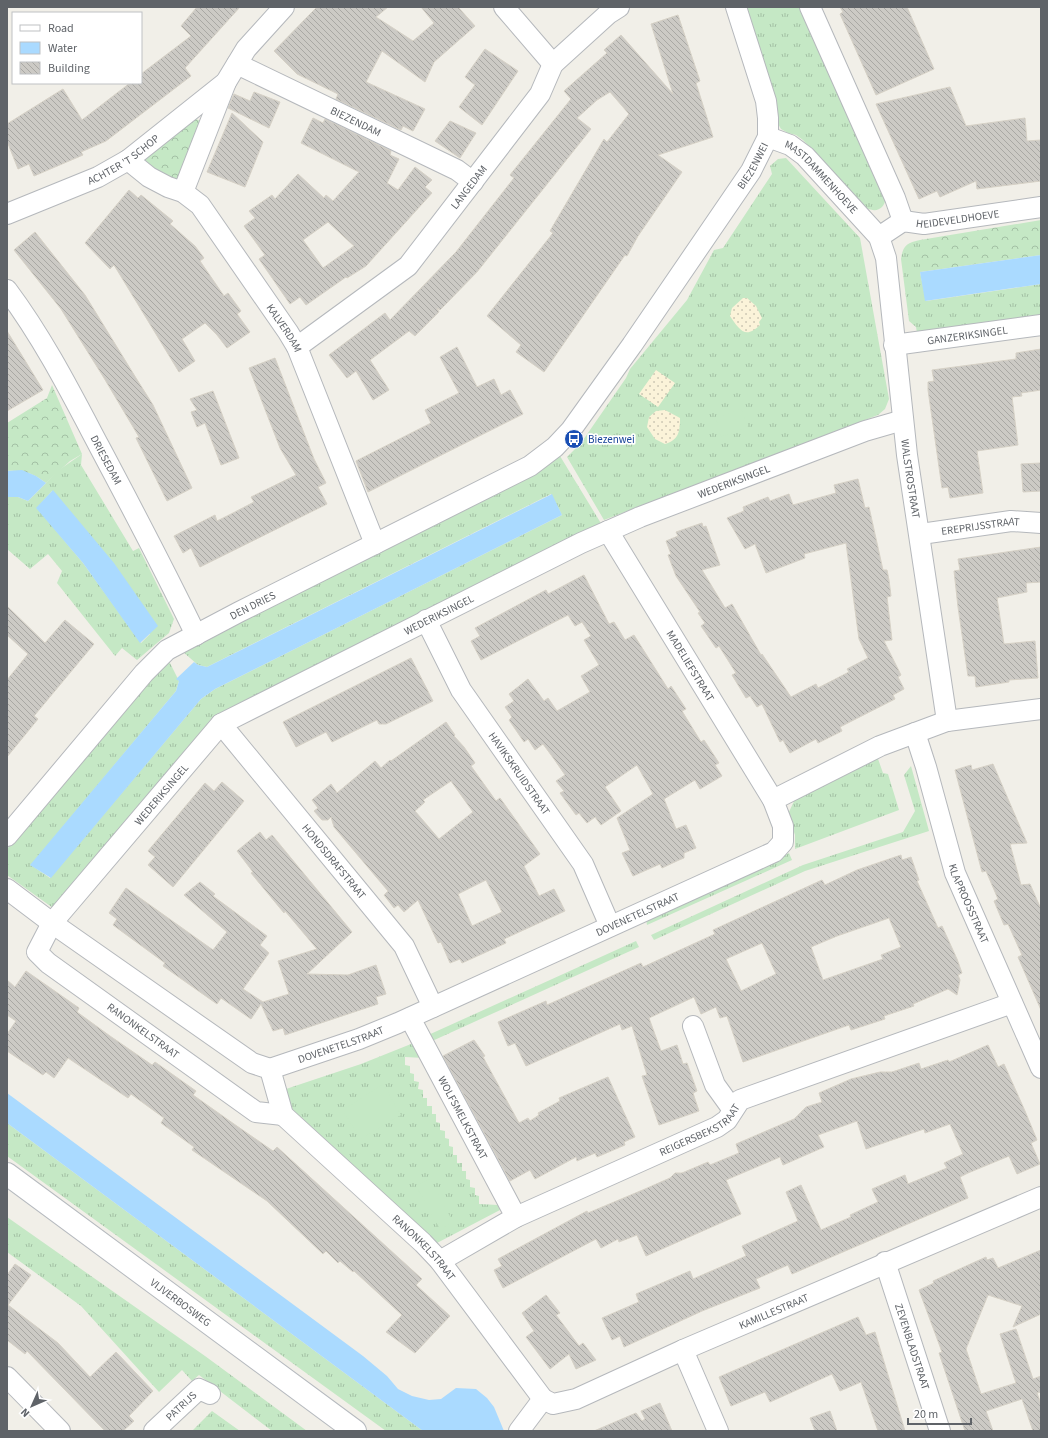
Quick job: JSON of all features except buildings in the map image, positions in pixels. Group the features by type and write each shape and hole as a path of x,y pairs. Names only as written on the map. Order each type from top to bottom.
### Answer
{"main road":[{"name":"VIJVERBOSWEG","path":"7,1174 354,1431"}],"street":[{"name":"ACHTER 'T SCHOP","path":"183,192 226,82 246,49 284,7"},
{"path":"504,7 553,64"},
{"name":"LANGEDAM","path":"297,347 408,266 540,94 553,64 608,14 619,7"},
{"path":"736,7 766,101 768,137"},
{"path":"810,7 892,191 903,221"},
{"name":"BIEZENDAM","path":"237,64 457,170 473,182"},
{"name":"ACHTER 'T SCHOP","path":"7,214 98,177 128,160 226,82"},
{"name":"MASTDAMMENHOEVE","path":"768,137 790,144 805,156 879,237"},
{"name":"BIEZENWEI","path":"555,447 571,430 632,345 751,171 768,137"},
{"name":"KALVERDAM","path":"128,160 149,177 168,188 183,192 200,205 297,347 375,544"},
{"name":"HEIDEVELDHOEVE","path":"879,237 903,221 924,224 1041,208"},
{"name":"WALSTROSTRAAT","path":"879,237 886,258 894,346 903,420 947,721"},
{"name":"DRIESEDAM","path":"7,290 23,312 66,383 120,485 196,635"},
{"name":"GANZERIKSINGEL","path":"894,346 1041,325"},
{"name":"WEDERIKSINGEL","path":"52,923 221,724 426,620 608,531 865,431 903,420"},
{"name":"DEN DRIES","path":"7,836 144,673 167,650 530,466 555,447"},
{"name":"EREPRIJSSTRAAT","path":"920,534 1011,521 1041,523"},
{"name":"MADELIEFSTRAAT","path":"608,531 773,800"},
{"name":"HAVIKSKRUIDSTRAAT","path":"426,620 461,690 583,864 610,926"},
{"path":"773,800 880,746 947,721 1041,709"},
{"name":"HONDSDRAFSTRAAT","path":"221,724 404,946 433,1007"},
{"name":"KLAPROOSSTRAAT","path":"915,733 956,873 1041,1068"},
{"name":"DOVENETELSTRAAT","path":"270,1069 359,1039 410,1018 774,852 783,842 783,826 773,800"},
{"path":"7,889 52,923 252,1063 270,1069 283,1115"},
{"name":"RANONKELSTRAAT","path":"52,923 37,952 48,963 256,1112 283,1115 417,1237 440,1261 543,1399"},
{"name":"REIGERSBEKSTRAAT","path":"440,1261 516,1217 717,1128 727,1120 740,1100 1012,1003"},
{"name":"WOLFSMELKSTRAAT","path":"410,1018 516,1217"},
{"path":"693,1026 715,1085 733,1110"},
{"name":"KAMILLESTRAAT","path":"543,1399 553,1404 576,1399 683,1350 885,1262 1041,1197"},
{"name":"ZEVENBLADSTRAAT","path":"885,1262 940,1431"},
{"path":"683,1350 718,1431"},
{"path":"7,1377 60,1431"},
{"name":"PATRIJS","path":"154,1431 199,1389 210,1394"},
{"path":"524,1425 543,1399"}],"green space":[{"path":"744,7 801,7 886,198 882,207 877,210 866,208 803,140 796,135 781,129 777,122"},
{"path":"194,118 202,122 177,183 140,159"},
{"path":"786,158 860,238 889,399 885,409 878,415 604,520 567,457 581,443 626,378 630,369 687,300 714,250 723,248 772,174 770,166 778,159"},
{"path":"1041,220 1041,255 920,272 920,240"},
{"path":"920,240 920,272 926,301 1041,284 1041,317 917,333 916,327 909,321 901,259 906,245"},
{"path":"52,385 82,454 70,461 46,483 28,473 7,471 7,423 47,398"},
{"path":"741,409 748,427 721,437 716,419"},
{"path":"82,454 81,465 133,551 139,548 174,619 169,633 137,660 122,648 115,656 57,583 62,571 48,554 30,569 7,549 7,497 18,497 28,501 59,470","holes":["52,491 150,634 141,643 83,563 37,508"]},
{"path":"560,456 602,525 227,712 53,908 7,875 7,849 152,677 169,661 179,681 176,691 31,865 50,878 201,699 215,689 562,515 551,494 207,667 198,665 182,651 525,479 543,469"},
{"path":"877,756 883,773 888,774 899,810 795,849 795,835 788,814 795,799"},
{"path":"911,766 929,831 805,871 654,940 651,935 803,865 903,832 915,811 904,775"},
{"path":"789,853 792,860 647,925 646,919"},
{"path":"636,941 639,947 430,1042 426,1036"},
{"path":"416,1042 424,1058 405,1057 405,1065 410,1066 410,1073 414,1074 414,1081 419,1082 418,1089 423,1090 423,1098 427,1098 427,1106 432,1106 432,1114 436,1114 436,1122 440,1123 440,1130 445,1131 445,1138 449,1139 449,1146 453,1147 453,1155 457,1155 457,1163 462,1163 462,1171 466,1171 466,1179 470,1180 470,1187 475,1188 475,1195 479,1196 479,1204 498,1205 500,1210 437,1243 292,1112 283,1090 361,1064"},
{"path":"383,1084 401,1115 360,1139 343,1110"},
{"path":"7,1123 423,1431 386,1431 7,1156"},
{"path":"430,1179 453,1222 440,1229 416,1186"},
{"path":"7,1217 205,1356 307,1431 272,1431 199,1375 192,1381 182,1370 159,1392 81,1306 7,1252"},
{"path":"212,1411 240,1431 192,1431"}],"sand":[{"path":"743,298 747,298 756,306 762,318 759,322 760,325 750,332 739,329 730,316 732,308"},
{"path":"656,370 675,383 658,407 639,394"},
{"path":"665,410 680,418 680,427 676,437 665,444 655,439 647,427 649,417 656,411"}],"water":[{"path":"1041,255 1041,284 925,301 920,272"},
{"path":"22,470 36,476 46,483 28,501 18,497 7,497 7,471"},
{"path":"53,490 114,563 158,626 140,643 83,563 36,508"},
{"path":"552,494 562,515 215,689 201,699 51,878 30,865 176,691 179,681 176,679 194,662 198,665 207,667"},
{"path":"7,1093 363,1356 387,1376 398,1389 412,1396 429,1400 441,1399 456,1388 476,1389 487,1398 494,1407 504,1431 423,1431 7,1123"}],"place":[{"name":"Biezenwei","path":"574,439"}]}
